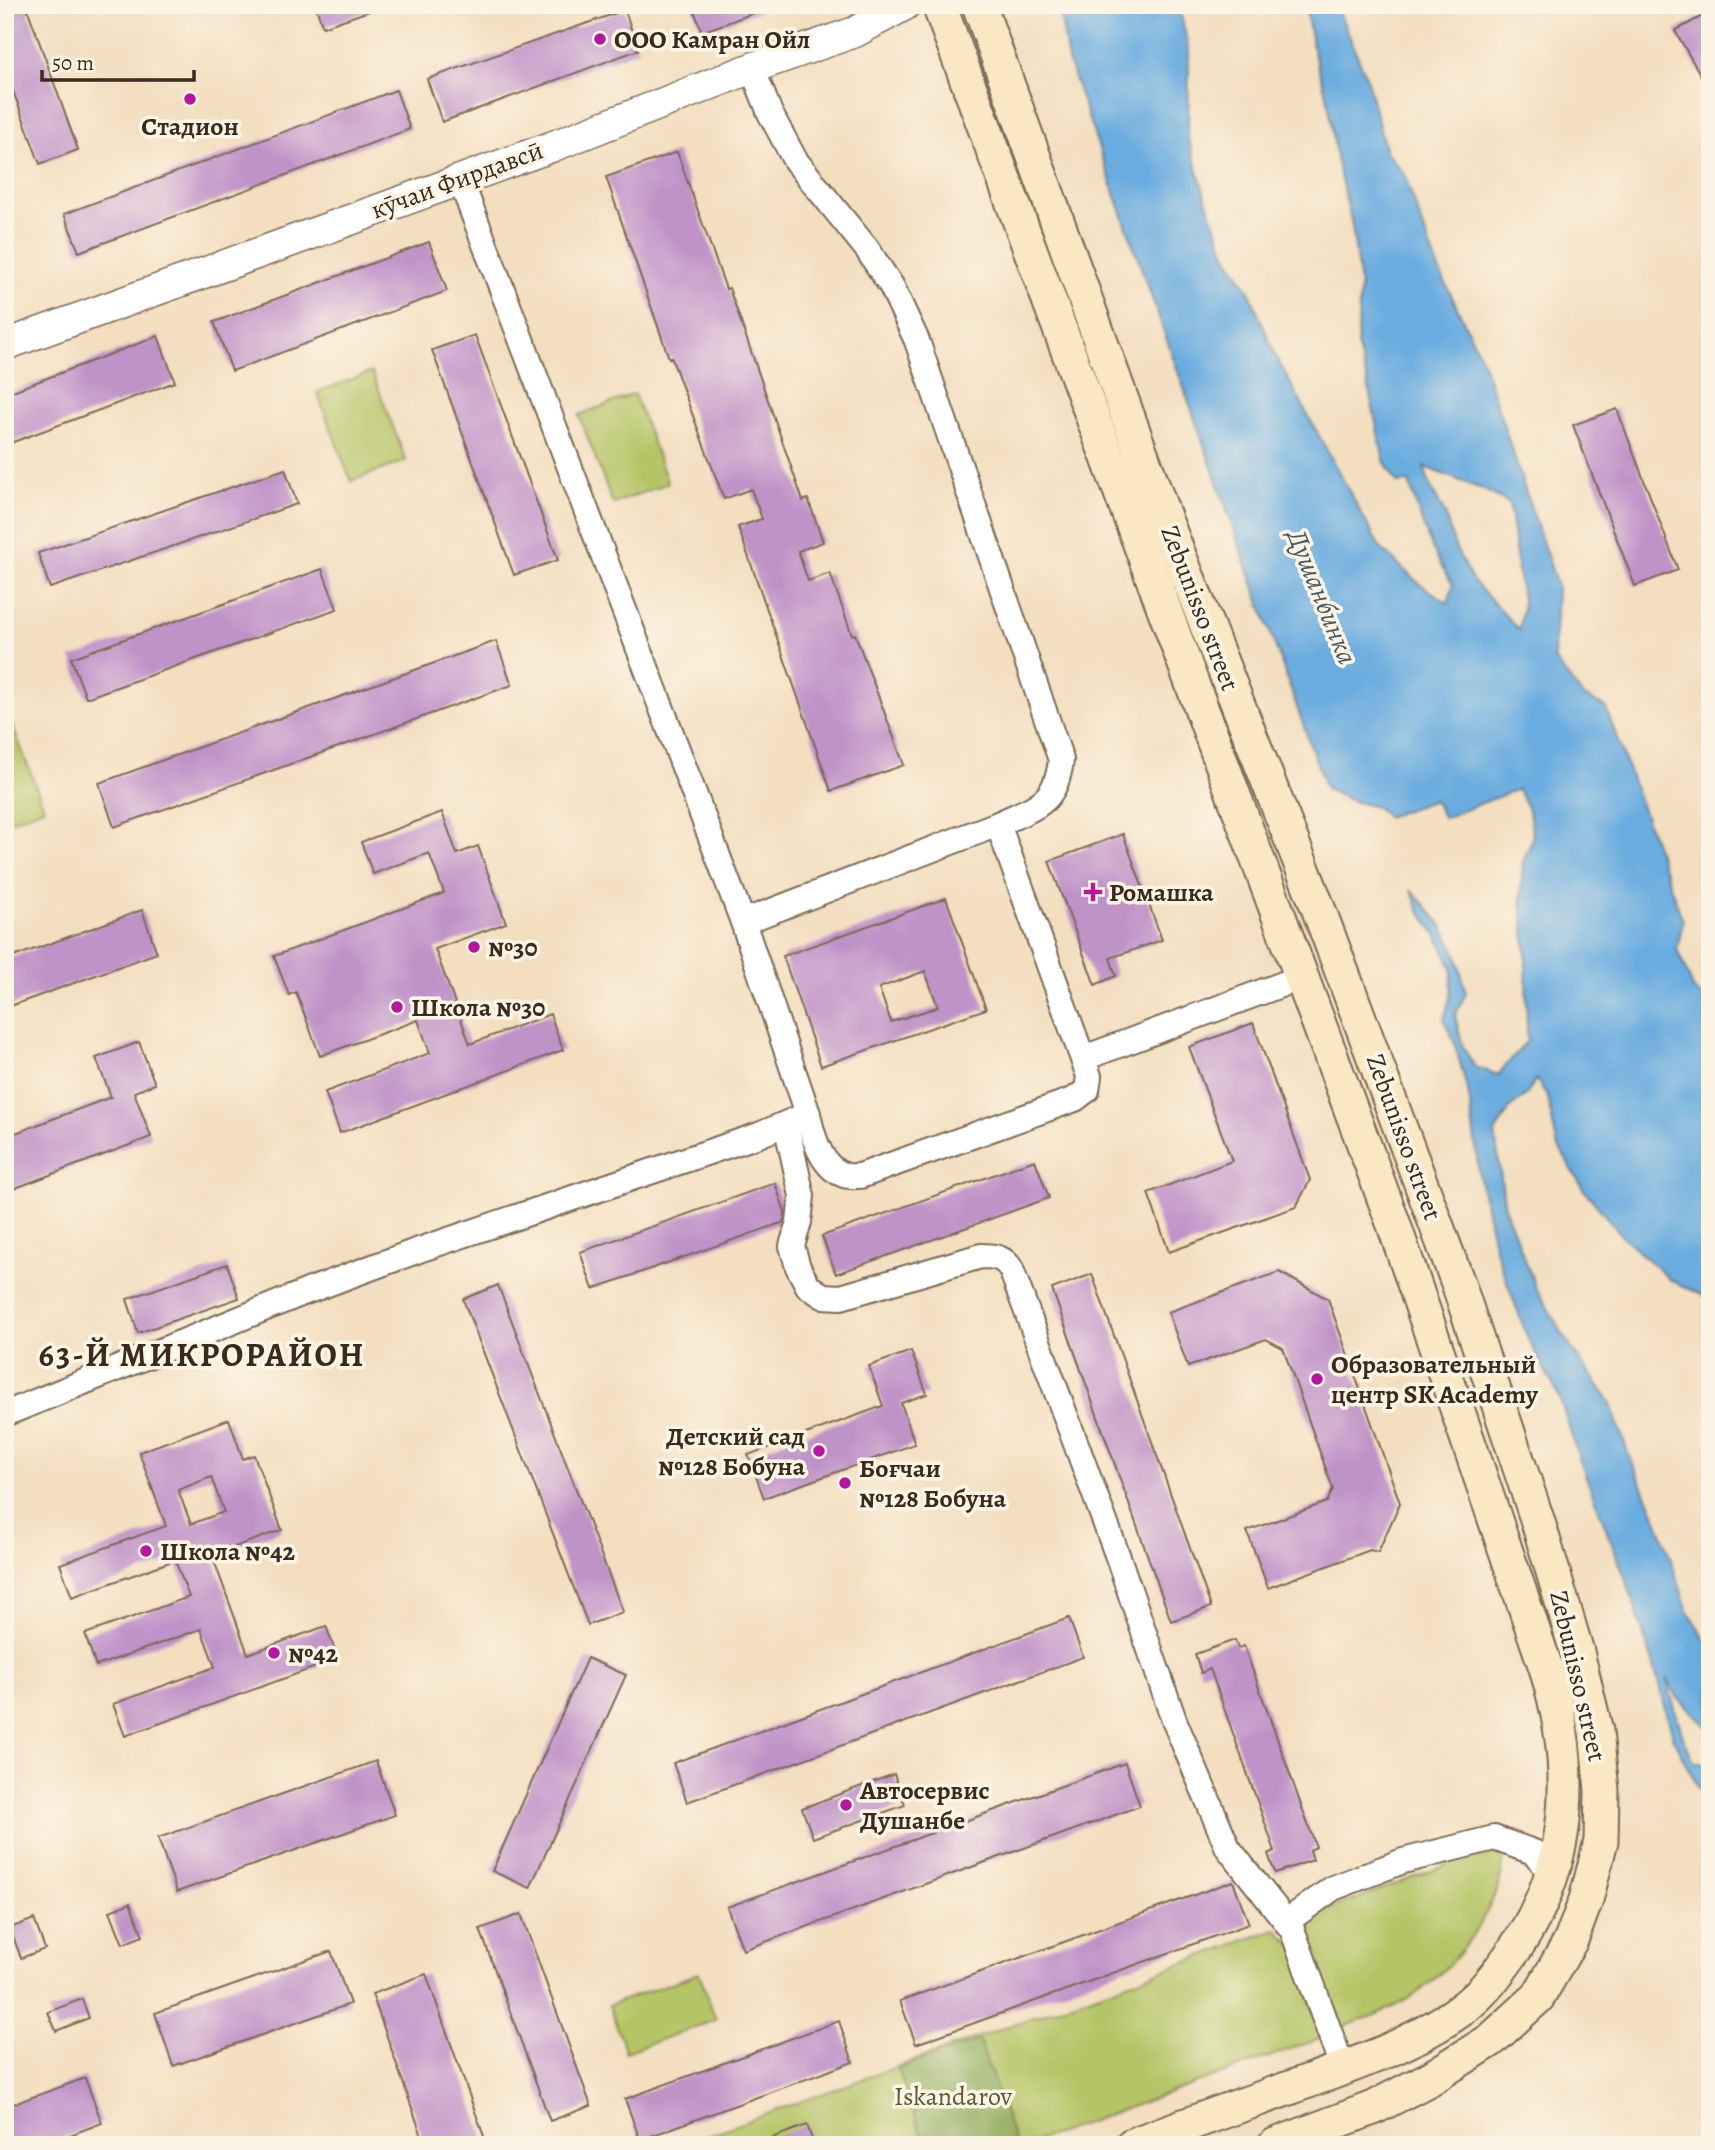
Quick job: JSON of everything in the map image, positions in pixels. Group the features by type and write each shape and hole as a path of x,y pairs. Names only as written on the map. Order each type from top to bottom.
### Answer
{"main road":[{"path":"939,5 1394,1225 1557,1705 1566,1782 1564,1826 1552,1876 1525,1936 1485,1990 1453,2015 1409,2042 1343,2069 1132,2145"},
{"name":"Zebunisso street","path":"979,5 1166,522 1312,892 1458,1283 1538,1522 1577,1651 1596,1731 1602,1790 1601,1841 1586,1900 1571,1940 1538,1997 1491,2040 1432,2078 1373,2108 1274,2145"},
{"path":"1255,2100 1274,2145"}],"street":[{"name":"кӯчаи Фирдавсӣ","path":"5,345 551,147 752,68 855,32 905,5"},
{"path":"743,922 998,824 1051,796 1059,780 1061,760 917,341 892,287 867,249 795,160 770,113 752,68"},
{"path":"460,179 743,922 797,1119 802,1196 799,1222 792,1246 798,1267 808,1286 823,1296 841,1297 981,1256 1000,1258 1012,1269 1118,1557 1174,1720 1228,1847 1296,1939 1343,2069"},
{"path":"797,1119 812,1133 828,1164 843,1175 860,1176 1075,1099 1087,1090 1089,1084 1084,1058 998,824"},
{"path":"1084,1058 1302,977"},
{"path":"5,1415 308,1291 797,1119"},
{"path":"1286,1922 1333,1888 1403,1861 1494,1838 1536,1853 1552,1876"}],"green space":[{"path":"372,372 406,461 351,481 317,392"},
{"path":"634,394 668,483 613,504 579,415"},
{"path":"10,719 44,808 5,823 5,721"},
{"path":"1503,1844 1502,1871 1497,1888 1481,1921 1460,1952 1434,1979 1402,2003 1338,2029 1303,1929 1305,1918"},
{"path":"1276,1929 1295,1947 1321,2038 1026,2145 681,2145"},
{"path":"699,1973 716,2020 626,2052 609,2005"},
{"name":"Iskandarov","path":"979,2040 1016,2145 925,2145 898,2068"}],"water":[{"name":"Душанбинка","path":"1059,5 1179,5 1189,51 1188,137 1226,254 1249,291 1275,355 1379,546 1416,581 1448,603 1453,584 1432,548 1409,482 1397,483 1384,461 1357,345 1360,285 1352,225 1337,163 1328,100 1314,54 1305,5 1336,5 1366,76 1386,152 1404,174 1436,263 1482,360 1557,586 1554,659 1582,695 1606,708 1683,921 1677,950 1694,990 1710,1003 1710,1299 1670,1280 1623,1237 1584,1190 1557,1144 1547,1096 1536,1079 1527,1094 1510,1108 1495,1133 1505,1209 1536,1288 1570,1346 1610,1402 1628,1453 1659,1524 1688,1611 1710,1647 1710,1730 1678,1698 1666,1678 1683,1737 1694,1762 1710,1765 1710,1786 1699,1789 1674,1740 1628,1585 1580,1461 1559,1396 1528,1339 1495,1249 1480,1179 1469,1096 1454,1041 1444,1020 1451,993 1452,968 1438,937 1418,908 1411,889 1441,924 1456,952 1466,993 1455,1016 1463,1047 1475,1067 1498,1075 1527,1041 1526,951 1521,897 1523,862 1533,837 1529,812 1518,789 1444,818 1434,800 1387,817 1376,807 1352,801 1326,789 1068,61","holes":["1424,467 1482,489 1509,503 1523,607 1519,630 1472,580 1455,547 1445,514 1431,488"]}],"building":[{"path":"5,5 26,5 78,150 40,164 5,69"},
{"path":"315,5 377,5 378,8 323,27"},
{"path":"692,5 770,5 770,7 702,32"},
{"path":"625,10 638,50 442,122 427,79"},
{"path":"1704,15 1710,25 1710,91 1675,31"},
{"path":"396,90 410,129 79,252 64,214"},
{"path":"677,152 726,289 729,288 803,501 808,499 823,542 798,551 808,581 830,573 904,765 831,791 738,527 762,519 751,489 724,499 671,357 669,358 606,177"},
{"path":"429,242 447,291 232,371 214,322"},
{"path":"475,335 558,560 514,575 432,350"},
{"path":"158,336 175,382 5,445 5,394"},
{"path":"1617,409 1678,570 1635,586 1573,425"},
{"path":"285,469 297,504 50,588 38,553"},
{"path":"322,569 337,609 86,698 71,658"},
{"path":"496,641 512,685 114,827 99,783"},
{"path":"442,812 457,854 478,846 506,923 435,949 470,1044 550,1014 563,1050 340,1133 325,1092 430,1053 418,1020 320,1056 296,992 289,995 274,956 444,893 429,853 373,874 361,842"},
{"path":"1123,834 1162,940 1110,958 1116,976 1095,985 1049,861"},
{"path":"946,898 986,1009 821,1066 783,956","holes":["925,971 938,1007 891,1022 879,988"]},
{"path":"142,910 157,953 5,1008 5,960"},
{"path":"1253,1023 1310,1180 1296,1207 1169,1252 1148,1193 1232,1161 1189,1047"},
{"path":"139,1042 155,1084 134,1092 151,1137 5,1192 5,1137 111,1097 96,1058"},
{"path":"1035,1160 1049,1198 836,1274 822,1236"},
{"path":"775,1183 785,1212 784,1222 593,1289 580,1252"},
{"path":"227,1264 239,1298 138,1333 127,1299"},
{"path":"1279,1272 1328,1299 1400,1503 1378,1552 1370,1550 1268,1588 1247,1531 1327,1502 1333,1489 1283,1348 1266,1339 1188,1367 1168,1312"},
{"path":"1092,1274 1211,1607 1171,1621 1052,1289"},
{"path":"498,1285 623,1612 588,1625 463,1299"},
{"path":"911,1351 927,1394 901,1403 915,1444 764,1498 748,1455 883,1406 869,1366"},
{"path":"229,1419 243,1459 254,1455 282,1530 212,1555 248,1654 326,1626 338,1659 125,1736 113,1704 215,1667 201,1629 96,1666 85,1634 189,1597 175,1560 72,1597 60,1564 166,1526 139,1452","holes":["211,1477 224,1512 191,1524 178,1490"]},
{"path":"1069,1618 1083,1657 687,1802 673,1763"},
{"path":"1235,1640 1238,1648 1244,1646 1316,1847 1310,1850 1313,1860 1275,1873 1268,1854 1275,1851 1210,1669 1201,1673 1195,1654"},
{"path":"587,1658 626,1675 530,1888 492,1871"},
{"path":"376,1761 395,1815 177,1892 158,1838"},
{"path":"1125,1763 1140,1806 743,1950 727,1907"},
{"path":"894,1774 905,1805 813,1838 802,1808"},
{"path":"1233,1881 1249,1924 916,2044 900,2001"},
{"path":"130,1903 143,1936 123,1944 110,1911"},
{"path":"521,1914 591,2106 550,2121 480,1929"},
{"path":"34,1919 45,1949 21,1958 10,1928"},
{"path":"331,1951 350,2004 173,2066 155,2013"},
{"path":"426,1974 487,2145 425,2145 372,1994"},
{"path":"82,1999 89,2018 56,2031 48,2012"},
{"path":"839,2021 853,2062 640,2140 625,2099"},
{"path":"85,2078 102,2123 44,2145 5,2145 5,2107"},
{"path":"807,2125 814,2145 758,2145 758,2143"}],"place":[{"name":"ООО Камран Ойл","path":"600,39"},
{"name":"Стадион","path":"190,99"},
{"name":"Ромашка","path":"1093,892"},
{"name":"№30","path":"474,947"},
{"name":"Школа №30","path":"397,1007"},
{"name":"Образовательный центр SK Academy","path":"1317,1379"},
{"name":"Детский сад №128 Бобуна","path":"819,1451"},
{"name":"Боғчаи №128 Бобуна","path":"845,1483"},
{"name":"Школа №42","path":"146,1551"},
{"name":"№42","path":"274,1653"},
{"name":"Автосервис Душанбе","path":"846,1805"}],"district":[{"name":"63-Й МИКРОРАЙОН","path":"202,1354"}]}
